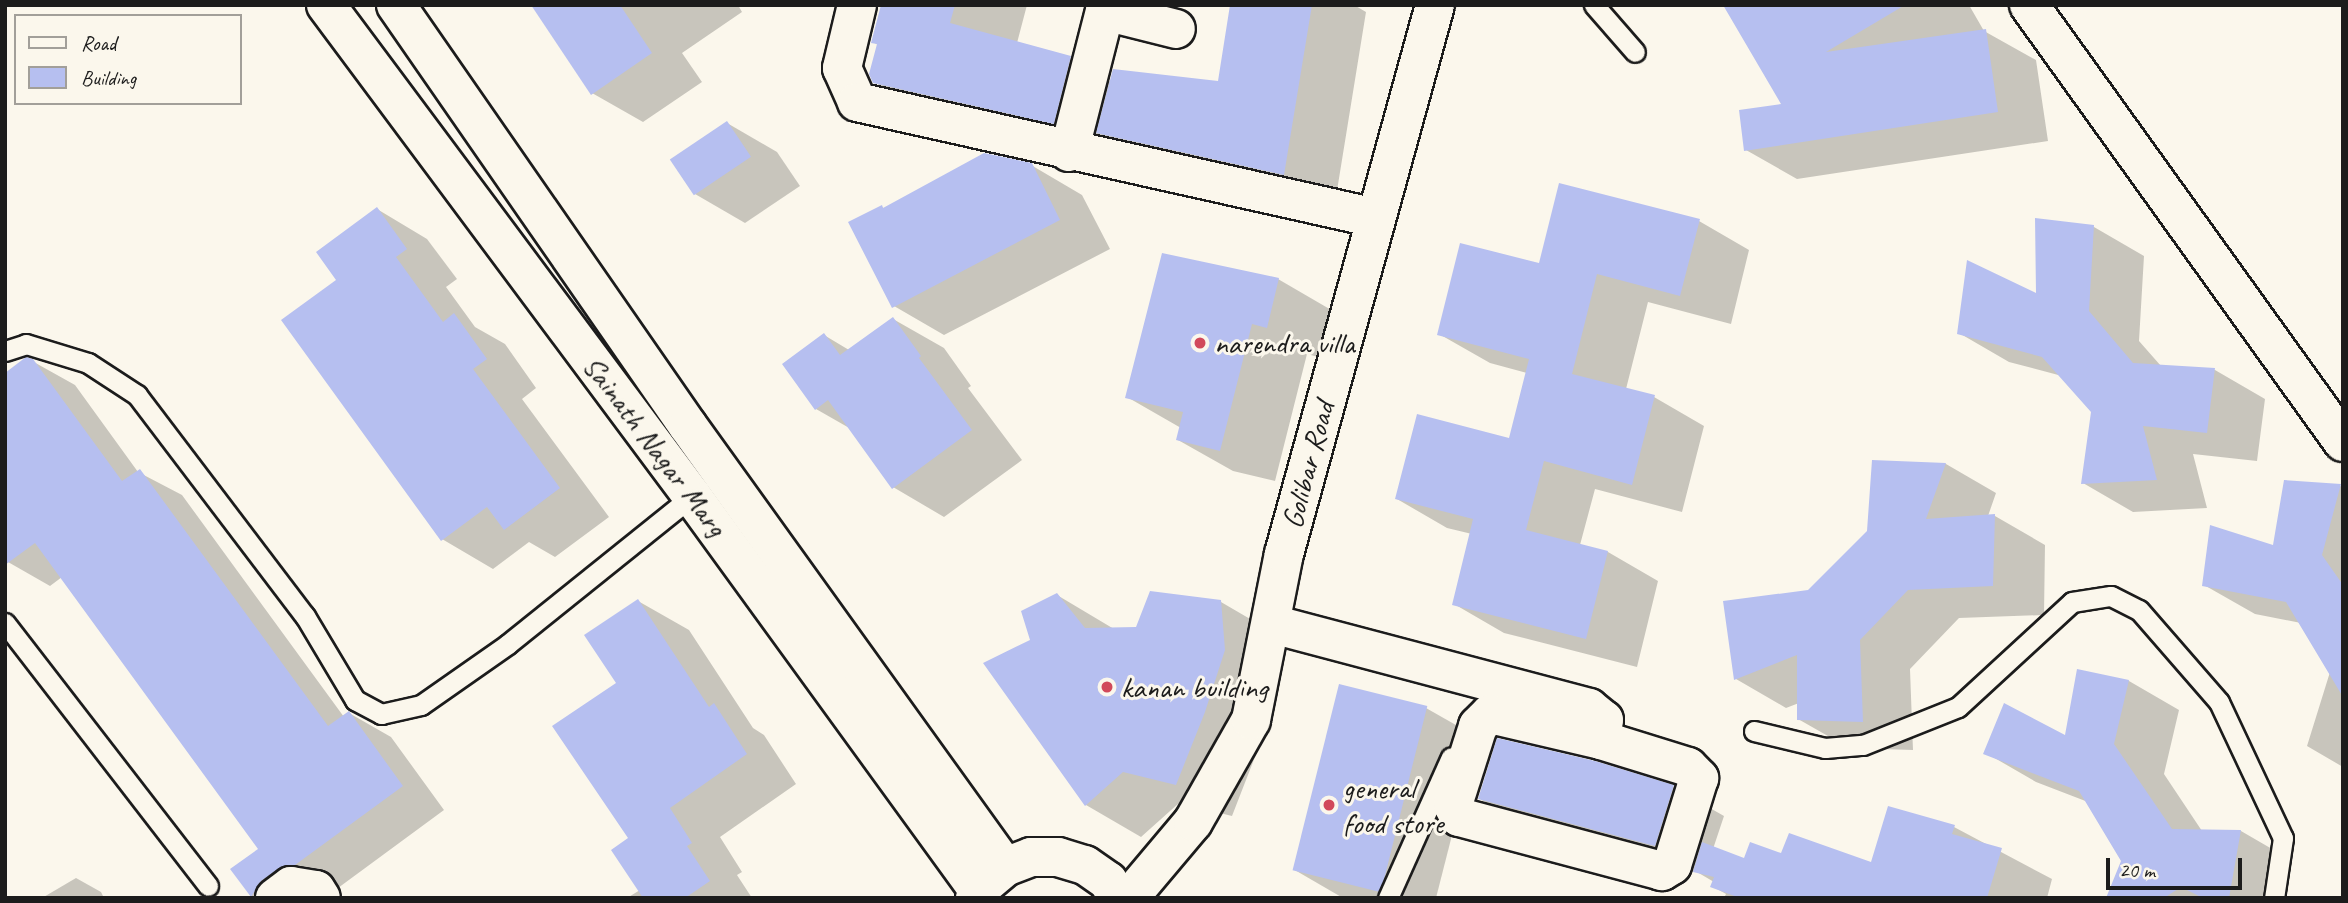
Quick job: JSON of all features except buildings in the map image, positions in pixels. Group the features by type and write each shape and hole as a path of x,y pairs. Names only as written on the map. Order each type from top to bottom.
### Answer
{"street":[{"name":"Sainath Nagar Marg","path":"326,5 986,885"},
{"path":"396,5 723,474 986,885 1031,858 1058,857 1085,865 1108,881 1118,898"},
{"path":"857,5 842,68 857,102 1069,152 1376,218"},
{"name":"Golibar Road","path":"1129,898 1193,821 1251,720 1284,554 1435,5"},
{"path":"2029,5 2340,432"},
{"path":"1069,152 1091,8 1176,29"},
{"path":"1272,624 1589,708 1604,720 1601,740"},
{"path":"1490,713 1601,740 1688,767 1699,778 1672,865 1662,871 1459,817 1453,806 1478,726 1490,713"},
{"path":"275,898 291,886 316,890 321,898"}],"lane":[{"path":"1594,5 1635,52"},
{"path":"5,351 26,344 88,363 137,395 305,616 355,700 381,714 421,705 508,644 723,474"},
{"path":"1754,731 1825,748 1863,745 1958,708 2072,602 2111,596 2139,610 2219,702 2283,838 2274,898"},
{"path":"5,623 208,886"},
{"path":"1388,898 1451,756"}],"place":[{"name":"narendra villa","path":"1200,343"},
{"name":"kanan building","path":"1107,687"},
{"name":"general food store","path":"1329,805"}]}
